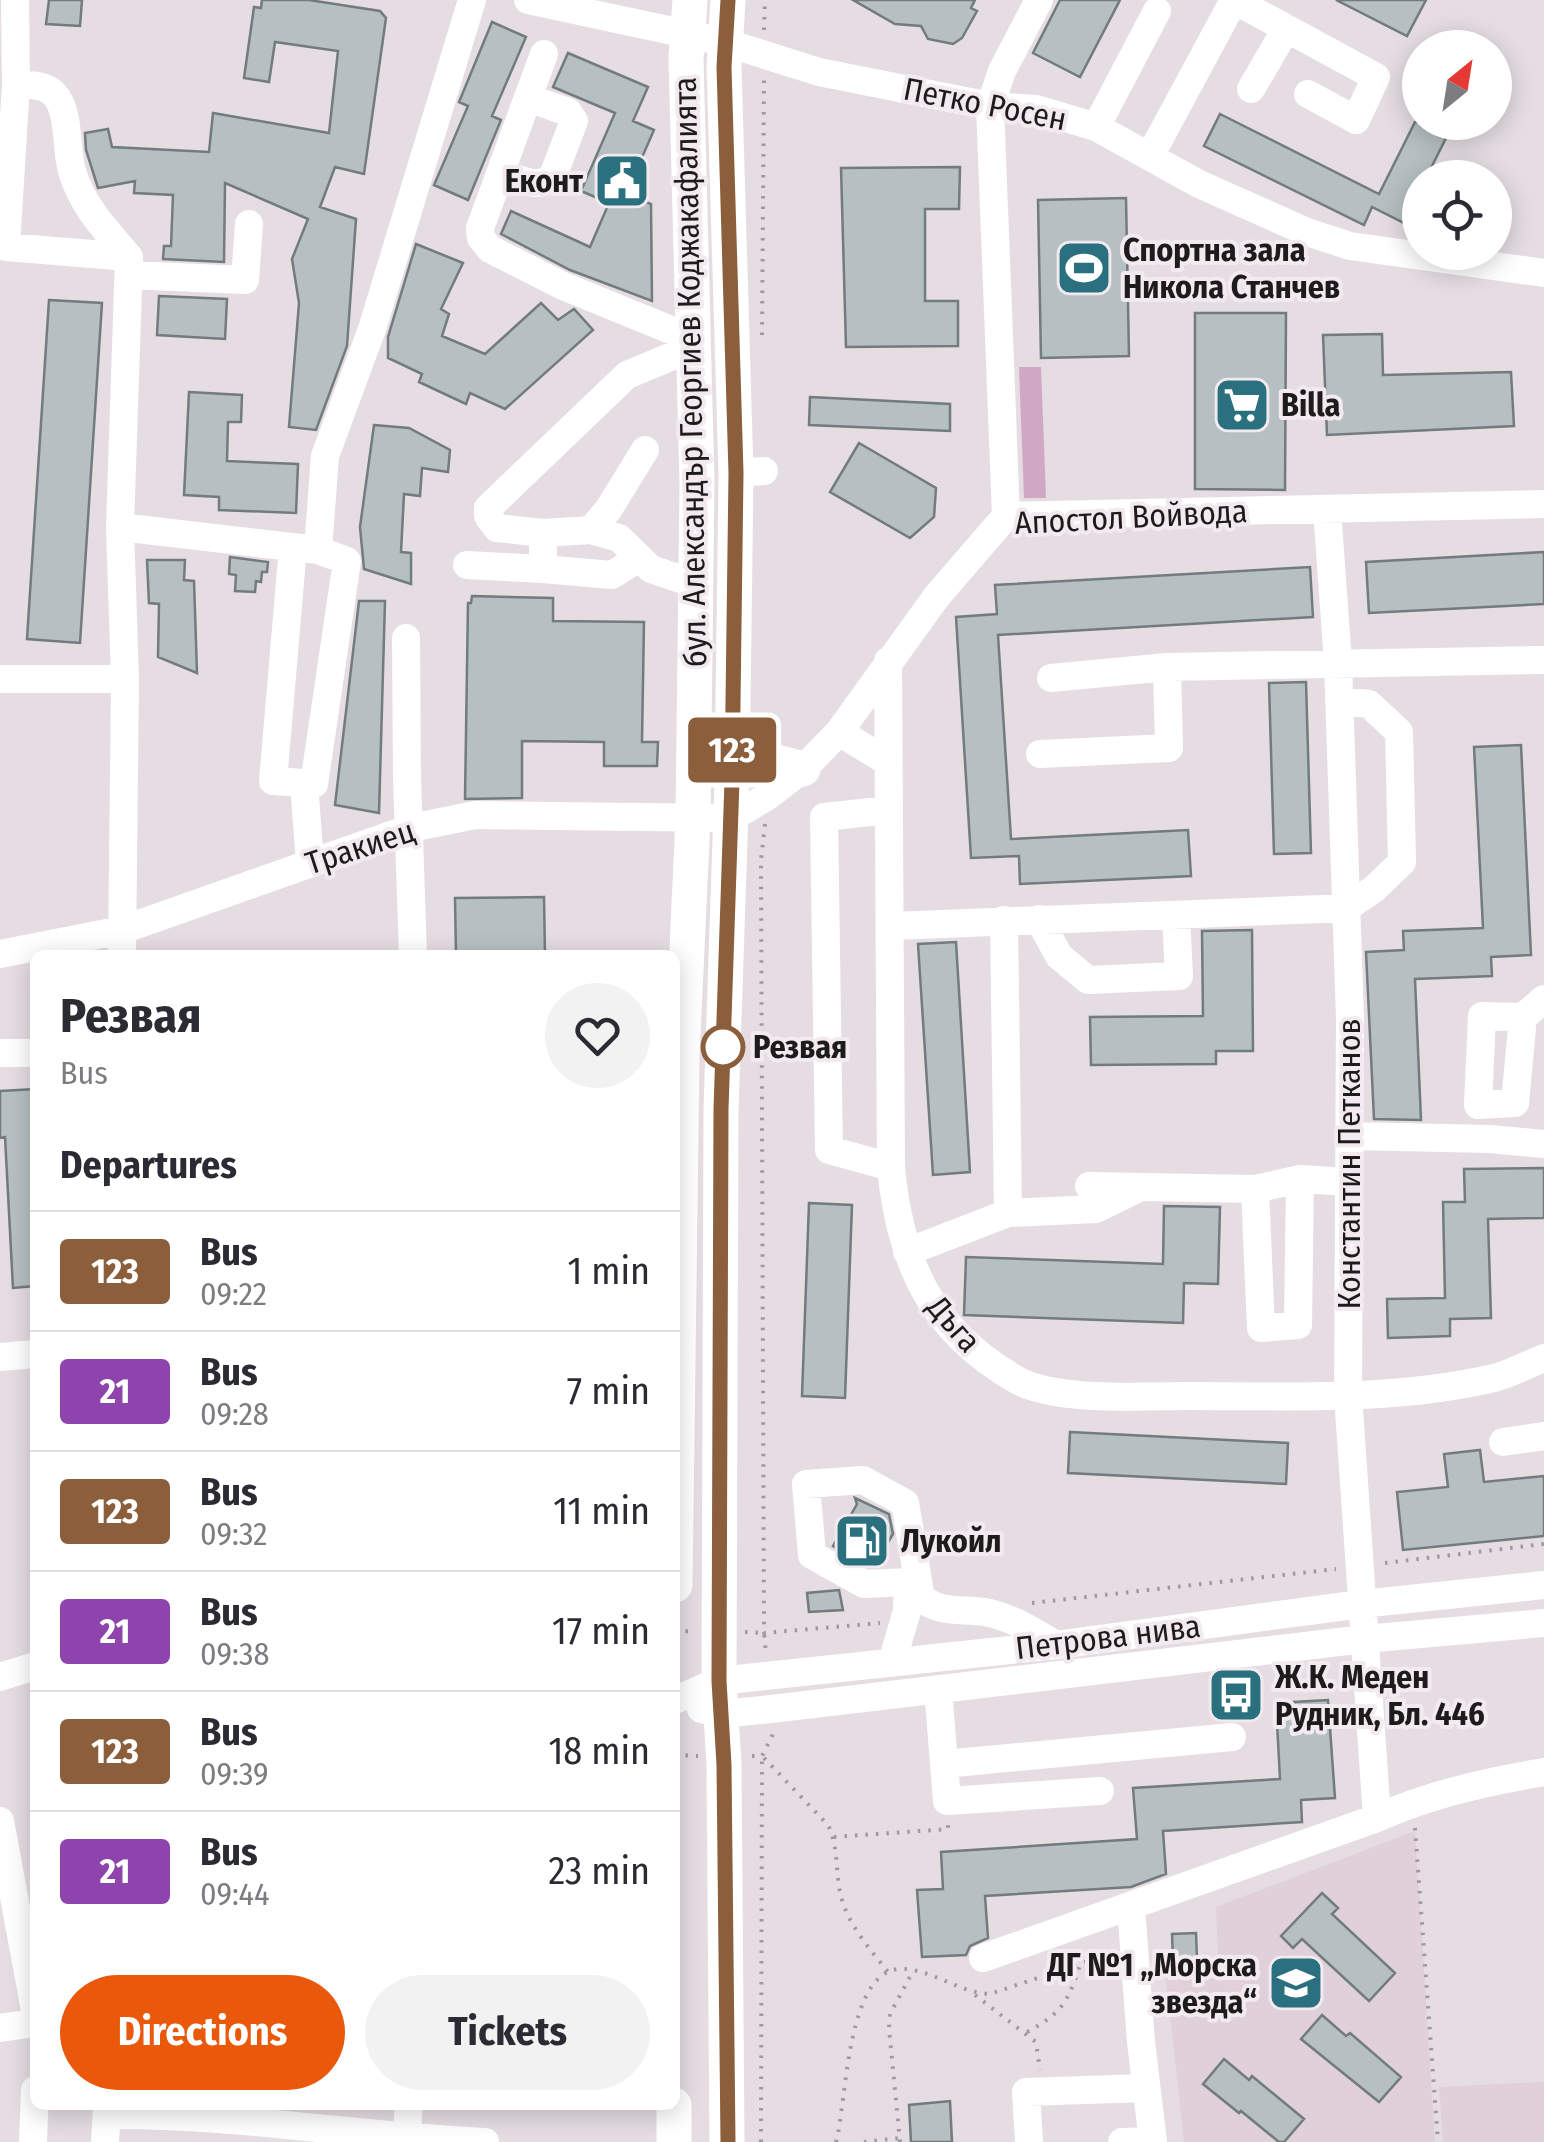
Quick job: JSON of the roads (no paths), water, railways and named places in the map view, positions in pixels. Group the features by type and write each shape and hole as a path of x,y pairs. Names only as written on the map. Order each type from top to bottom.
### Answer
{"main road":[{"name":"бул. Александър Георгиев Коджакафалията","path":"728,0 724,42 750,472 732,740 721,1109 720,1697 728,2142"},
{"name":"бул. Александър Георгиев Коджакафалията","path":"680,1047 693,820 695,584 688,17"},
{"path":"732,740 765,759 803,768"},
{"path":"674,2110 674,2142"}],"street":[{"path":"15,0 16,84 4,237 129,266 245,280 249,224"},
{"path":"120,527 305,549 347,561 314,784 273,781 305,549 326,456 372,329 472,0"},
{"name":"Петко Росен","path":"528,0 688,17 724,42 819,72 990,106 1036,109 1096,127 1198,184 1307,232 1350,246 1544,273"},
{"path":"1006,516 990,106 1002,71 1038,0"},
{"path":"1150,156 1234,0 1376,78 1356,120 1308,94"},
{"path":"1096,127 1158,10"},
{"path":"1251,90 1286,28"},
{"path":"544,54 480,228 481,238 490,249 563,286 694,343"},
{"path":"16,84 42,86 55,94 62,112 70,168 79,191 129,266 120,527 125,679 122,942"},
{"path":"501,172 540,185 547,183 574,121 568,112 528,98"},
{"path":"694,343 627,375 488,508 488,516 497,528 543,533 591,530 619,538 637,559 667,577 695,584"},
{"path":"591,530 645,450"},
{"name":"Апостол Войвода","path":"731,818 768,796 839,732 937,596 1006,516 1544,504"},
{"name":"Константин Петканов","path":"1328,509 1338,663 1350,1019 1348,1396 1377,1818"},
{"path":"543,533 543,569"},
{"path":"467,565 612,576 637,559"},
{"path":"406,638 413,950"},
{"path":"1051,678 1168,668 1544,660"},
{"name":"Дъга","path":"888,662 891,1167 895,1210 907,1252 931,1306 973,1351 1020,1383 1082,1396 1348,1396 1496,1377 1544,1358"},
{"path":"1040,754 1169,748 1168,668"},
{"path":"0,678 125,679"},
{"path":"892,926 1346,908 1374,889 1402,862 1399,732 1369,704 1339,701"},
{"path":"857,706 888,731"},
{"path":"839,732 888,762"},
{"path":"304,784 310,864"},
{"path":"888,810 824,817 829,1150 891,1167"},
{"name":"Тракиец","path":"41,950 122,942 310,864 411,828 474,815 731,818"},
{"path":"1039,919 1059,956 1088,980 1179,976 1176,915"},
{"path":"1004,920 1008,1213"},
{"name":"Тракиец","path":"0,954 30,951"},
{"path":"0,1053 30,1054"},
{"path":"1349,1136 1544,1144"},
{"path":"1089,1186 1255,1188 1300,1179 1349,1182"},
{"path":"1255,1188 1261,1328 1298,1325 1300,1179"},
{"path":"907,1252 1008,1213 1096,1209 1141,1186"},
{"path":"0,1357 30,1354"},
{"path":"1504,1442 1544,1436"},
{"path":"892,1662 913,1582 905,1503 863,1480 806,1484 812,1555 864,1584 913,1582"},
{"path":"913,1582 921,1598 936,1609 990,1613 1026,1626 1056,1644"},
{"name":"Петрова нива","path":"720,1697 892,1662 1544,1585"},
{"name":"Петрова нива","path":"680,1701 938,1689 1364,1639 1544,1623"},
{"path":"0,1677 30,1668"},
{"path":"938,1689 947,1801 1100,1792"},
{"path":"944,1764 1232,1737"},
{"path":"983,1958 1413,1802 1484,1782 1544,1772"},
{"path":"0,1821 30,1983"},
{"path":"1122,2142 1153,2142 1131,1906"},
{"path":"0,2028 30,2024"},
{"path":"1029,2142 1026,2092 1146,2088"},
{"path":"33,2142 34,2110"},
{"path":"106,2121 179,2110 357,2130 406,2140 485,2142"},
{"path":"406,2140 409,2110"}],"place":[{"name":"Еконт","path":"622,181"},
{"name":"Спортна зала Никола Станчев","path":"1084,268"},
{"name":"Billa","path":"1242,405"},
{"name":"Резвая","path":"723,1047"},
{"name":"Лукойл","path":"862,1541"},
{"name":"Ж.К. Меден Рудник, Бл. 446","path":"1236,1695"},
{"name":"ДГ №1 „Морска звезда“","path":"1296,1983"}]}
